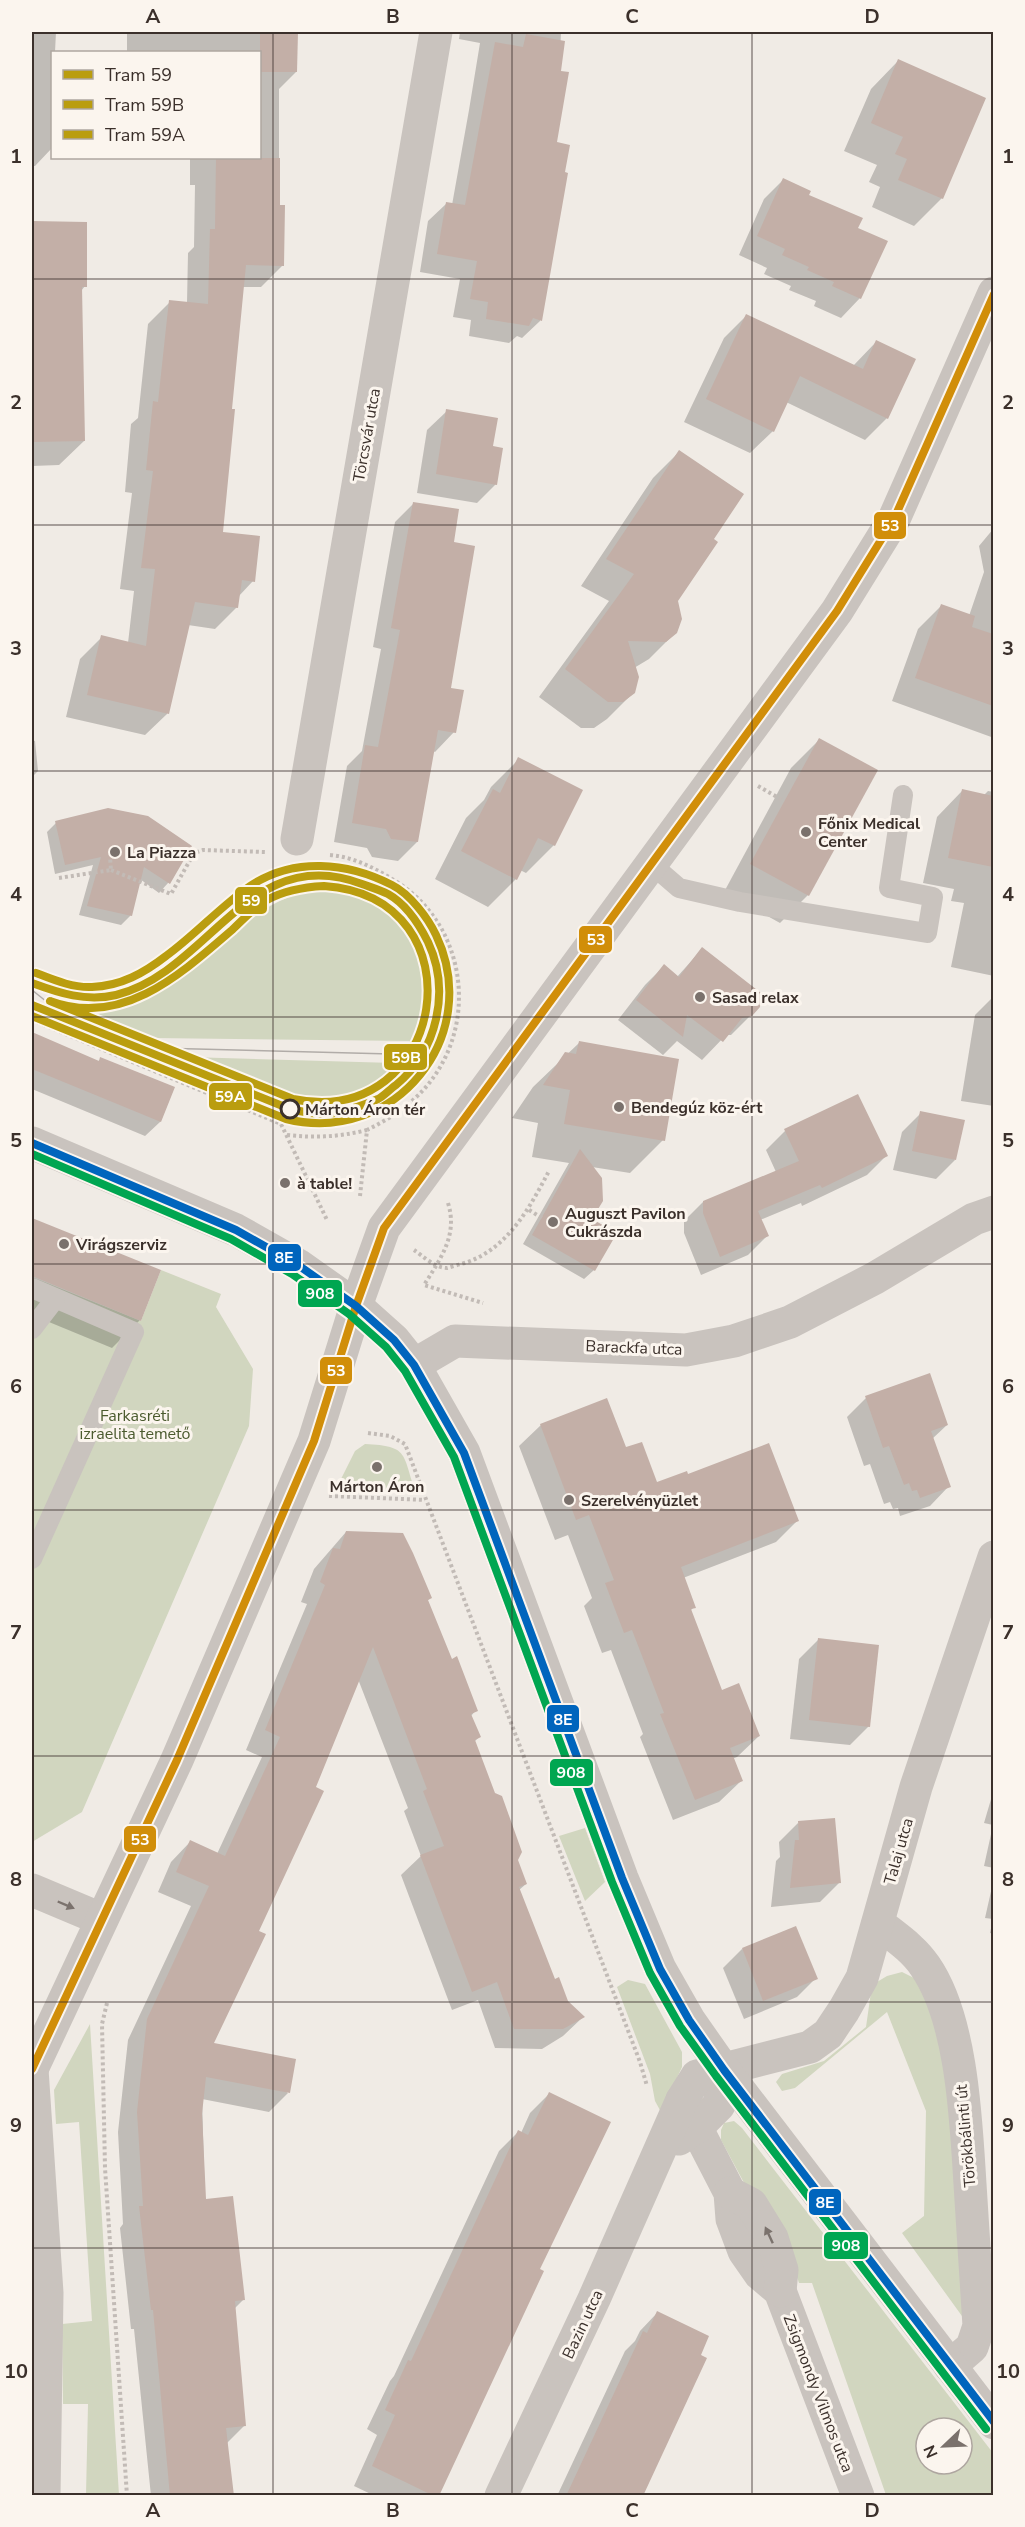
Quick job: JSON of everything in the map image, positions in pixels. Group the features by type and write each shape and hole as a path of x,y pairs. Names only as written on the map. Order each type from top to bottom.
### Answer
{"street":[{"name":"Törcsvár utca","path":"297,839 436,32"},
{"path":"44,2496 47,2293 32,2069 177,1760 314,1441 356,1306 384,1228 837,611 894,519 993,293"},
{"path":"32,1143 236,1230 298,1265 356,1306 394,1340 414,1365 464,1453 622,1878 660,1970 689,2020 724,2070 993,2423"},
{"name":"Barackfa utca","path":"414,1365 455,1341 686,1350 734,1341 790,1323 875,1278 984,1215"},
{"name":"Talaj utca","path":"724,2070 810,2047 828,2034 862,1978 916,1787 993,1557"},
{"path":"32,1890 101,1919"},
{"name":"Törökbálinti út","path":"878,1923 906,1944 919,1958 939,1991 954,2043 965,2107 979,2326 972,2347 950,2366"},
{"name":"Bazin utca","path":"501,2496 594,2299 660,2151 690,2114 719,2105 724,2070"},
{"name":"Zsigmondy Vilmos utca","path":"690,2114 730,2193 732,2219 744,2251 760,2274 780,2291 858,2496"}],"lane":[{"path":"650,863 679,888 740,902 927,933 933,897 889,888 903,795"},
{"path":"32,1288 134,1332 32,1559"},
{"path":"32,1329 55,1299"}],"path":[{"path":"758,786 784,801"},
{"path":"286,1135 315,1138 367,1130 389,1119 414,1099 435,1072 452,1041 458,1011 459,985 454,957 444,931 429,908 408,889 365,863 341,856 296,853 297,839"},
{"path":"59,878 111,870 171,894 194,853 203,850 225,851"},
{"path":"110,857 111,870"},
{"path":"32,1020 281,1124 327,1220"},
{"path":"360,1198 367,1130"},
{"path":"409,1247 437,1265 447,1268 472,1261 504,1239 529,1210 549,1171"},
{"path":"447,1198 453,1219 449,1238 437,1265 424,1285 494,1305"},
{"path":"529,1210 542,1218"},
{"path":"368,1433 390,1436 405,1444 640,2062 649,2093"},
{"path":"327,1496 425,1500"},
{"path":"109,1995 102,2024 105,2168 127,2496"}],"green space":[{"path":"330,886 379,903 412,933 428,970 430,1010 417,1048 391,1079 352,1099 301,1101 188,1057 394,1063 410,1041 152,1038 136,1036 71,1011 68,1004 71,1003 104,1006 127,1003 148,996 159,990 238,927 270,906 308,891"},
{"name":"Farkasréti izraelita temető","path":"161,1270 221,1294 216,1307 253,1369 249,1426 82,1812 32,1842 32,1277 141,1321"},
{"path":"365,1444 397,1450 406,1461 416,1493 337,1487 355,1451"},
{"path":"585,1828 605,1882 585,1901 559,1836"},
{"path":"902,1972 918,1980 943,2033 967,2323 902,2233 924,2216 926,2111 887,2012 795,2088 782,2091 776,2082 782,2074 824,2061 866,2027 872,1985 887,1976"},
{"path":"628,1980 645,1984 682,2052 682,2067 661,2112 655,2101 650,2074 617,1987"},
{"path":"90,2024 119,2495 86,2495 88,2404 63,2404 62,2324 92,2321 79,2122 56,2124 54,2090"},
{"path":"734,2121 742,2128 964,2416 914,2416 914,2476 974,2476 974,2428 993,2453 993,2495 886,2495 812,2283 799,2283 783,2234 749,2192 721,2140 724,2123"}],"building":[{"path":"260,32 298,32 297,72 261,72"},
{"path":"526,34 565,41 561,71 569,72 557,142 570,145 565,172 568,173 542,321 533,318 529,326 486,319 488,302 470,299 477,261 437,254 446,202 465,205 495,42 523,47"},
{"path":"898,59 986,98 943,199 898,180 907,159 895,154 903,137 871,123"},
{"path":"280,158 280,205 285,205 284,266 246,265 223,532 260,536 255,582 242,580 238,608 195,602 169,714 87,695 101,635 146,646 155,569 141,568 153,471 146,470 153,401 158,402 169,300 208,304 210,229 215,229 216,159"},
{"path":"783,178 811,191 809,195 863,218 858,228 888,241 861,299 832,286 834,282 782,255 785,249 757,236"},
{"path":"32,221 87,222 87,287 82,287 85,441 32,442"},
{"path":"746,314 863,369 876,340 916,359 888,419 800,376 774,432 706,399"},
{"path":"446,409 498,418 493,446 503,448 497,485 436,474"},
{"path":"679,450 744,494 714,539 718,542 678,601 682,619 677,633 666,642 628,641 639,677 635,693 623,702 608,702 565,669 634,574 606,559"},
{"path":"413,502 459,509 454,542 475,546 451,688 464,690 456,733 438,730 418,842 391,839 386,829 352,823 365,745 378,747 400,630 391,628"},
{"path":"941,604 975,616 972,627 993,634 993,706 915,678"},
{"name":"Főnix Medical Center","path":"819,738 878,770 809,896 750,864"},
{"path":"518,757 583,790 555,846 538,838 517,880 461,851 493,789 500,793"},
{"path":"962,789 993,796 993,867 948,858"},
{"path":"108,808 148,816 192,846 170,884 144,867 132,916 87,906 101,857 65,865 55,821"},
{"name":"Sasad relax","path":"702,947 761,993 760,1007 752,1016 742,1018 723,1042 687,1015 683,1037 636,1000 664,964 679,977"},
{"path":"32,1032 99,1061 100,1057 175,1087 161,1122 32,1069"},
{"name":"Bendegúz köz-ért","path":"579,1041 679,1059 665,1141 564,1124 570,1090 543,1085 565,1052 576,1054"},
{"path":"858,1094 888,1156 822,1188 820,1185 758,1211 769,1236 720,1257 703,1213 703,1201 799,1161 784,1129"},
{"path":"920,1111 965,1120 956,1160 912,1151"},
{"path":"580,1149 602,1178 603,1201 592,1219 617,1233 595,1271 532,1235"},
{"name":"Virágszerviz","path":"32,1218 161,1270 141,1321 32,1276"},
{"path":"930,1373 948,1425 931,1431 951,1487 920,1498 917,1490 912,1491 909,1483 904,1485 889,1446 883,1448 865,1396"},
{"path":"607,1398 626,1447 642,1442 657,1482 687,1471 688,1474 769,1443 799,1521 681,1567 696,1608 691,1609 722,1690 739,1683 760,1736 730,1748 743,1781 695,1800 660,1714 664,1713 632,1630 624,1633 605,1583 614,1580 589,1515 576,1520 540,1424"},
{"path":"346,1531 403,1533 413,1553 432,1598 428,1600 452,1659 457,1656 478,1711 471,1714 481,1737 475,1740 495,1793 502,1796 522,1852 518,1860 527,1884 519,1887 555,1979 559,1977 568,2001 585,2017 563,2029 514,2029 497,1982 472,1992 420,1855 444,1846 423,1791 427,1789 373,1647 316,1787 324,1791 259,1931 266,1934 214,2043 296,2059 290,2093 206,2077 202,2114 206,2199 233,2196 245,2300 235,2301 246,2426 226,2428 234,2496 170,2496 153,2310 151,2310 139,2206 143,2206 137,2112 147,2019 209,1886 176,1872 190,1840 225,1856 280,1737 265,1730 325,1585 320,1582 333,1548 340,1549"},
{"path":"818,1638 879,1645 870,1727 809,1720"},
{"path":"835,1818 841,1883 790,1888 795,1840 799,1840 798,1821"},
{"path":"796,1926 818,1979 763,2001 742,1948"},
{"path":"549,2092 611,2122 540,2269 544,2271 439,2496 434,2496 372,2466 395,2415 385,2410 408,2360 411,2361 518,2130 528,2135"},
{"path":"657,2311 709,2336 701,2355 707,2358 643,2496 566,2496 643,2331 647,2333"}],"tram line":[{"name":"59A","path":"32,1016 286,1119 326,1123 362,1116 394,1099 420,1075 438,1045 448,1010 448,973 436,935 412,900 399,889 375,877 357,871 321,866 284,870 250,886 158,962 122,981 103,986 85,987 64,983 36,973"},
{"name":"59","path":"32,983 83,997 116,995 149,982 178,962 231,915 259,894 289,880 323,875 382,891 395,898 406,909 428,942 435,961 439,1000 436,1019 422,1055 396,1085 378,1099 335,1113 324,1114 290,1109 32,1005"},
{"name":"59B","path":"324,886 375,900 408,928 425,967 426,1009 413,1049 385,1081 345,1099 293,1099 50,1001 76,1008 102,1007 126,1002 171,979 267,900 295,890 324,886"},
{"path":"32,990 62,1014 99,1032"},
{"path":"108,1036 157,1048 391,1054"}],"transit line":[{"name":"53","path":"32,2069 177,1760 314,1441 356,1306 384,1228 837,611 894,519 994,294"},
{"name":"8E","path":"32,1143 236,1230 298,1265 356,1306 394,1340 414,1365 464,1453 622,1878 660,1969 689,2020 724,2070 994,2422"},
{"name":"908","path":"32,1154 231,1239 292,1274 349,1314 386,1347 405,1371 454,1457 612,1882 650,1973 680,2026 716,2076 986,2429"}],"place":[{"name":"Főnix Medical Center","path":"806,832"},
{"name":"La Piazza","path":"115,852"},
{"name":"Sasad relax","path":"700,997"},
{"name":"Bendegúz köz-ért","path":"619,1107"},
{"name":"Márton Áron tér","path":"290,1109"},
{"name":"à table!","path":"285,1183"},
{"name":"Auguszt Pavilon Cukrászda","path":"553,1222"},
{"name":"Virágszerviz","path":"64,1244"},
{"name":"Márton Áron","path":"377,1467"},
{"name":"Szerelvényüzlet","path":"569,1500"}]}
